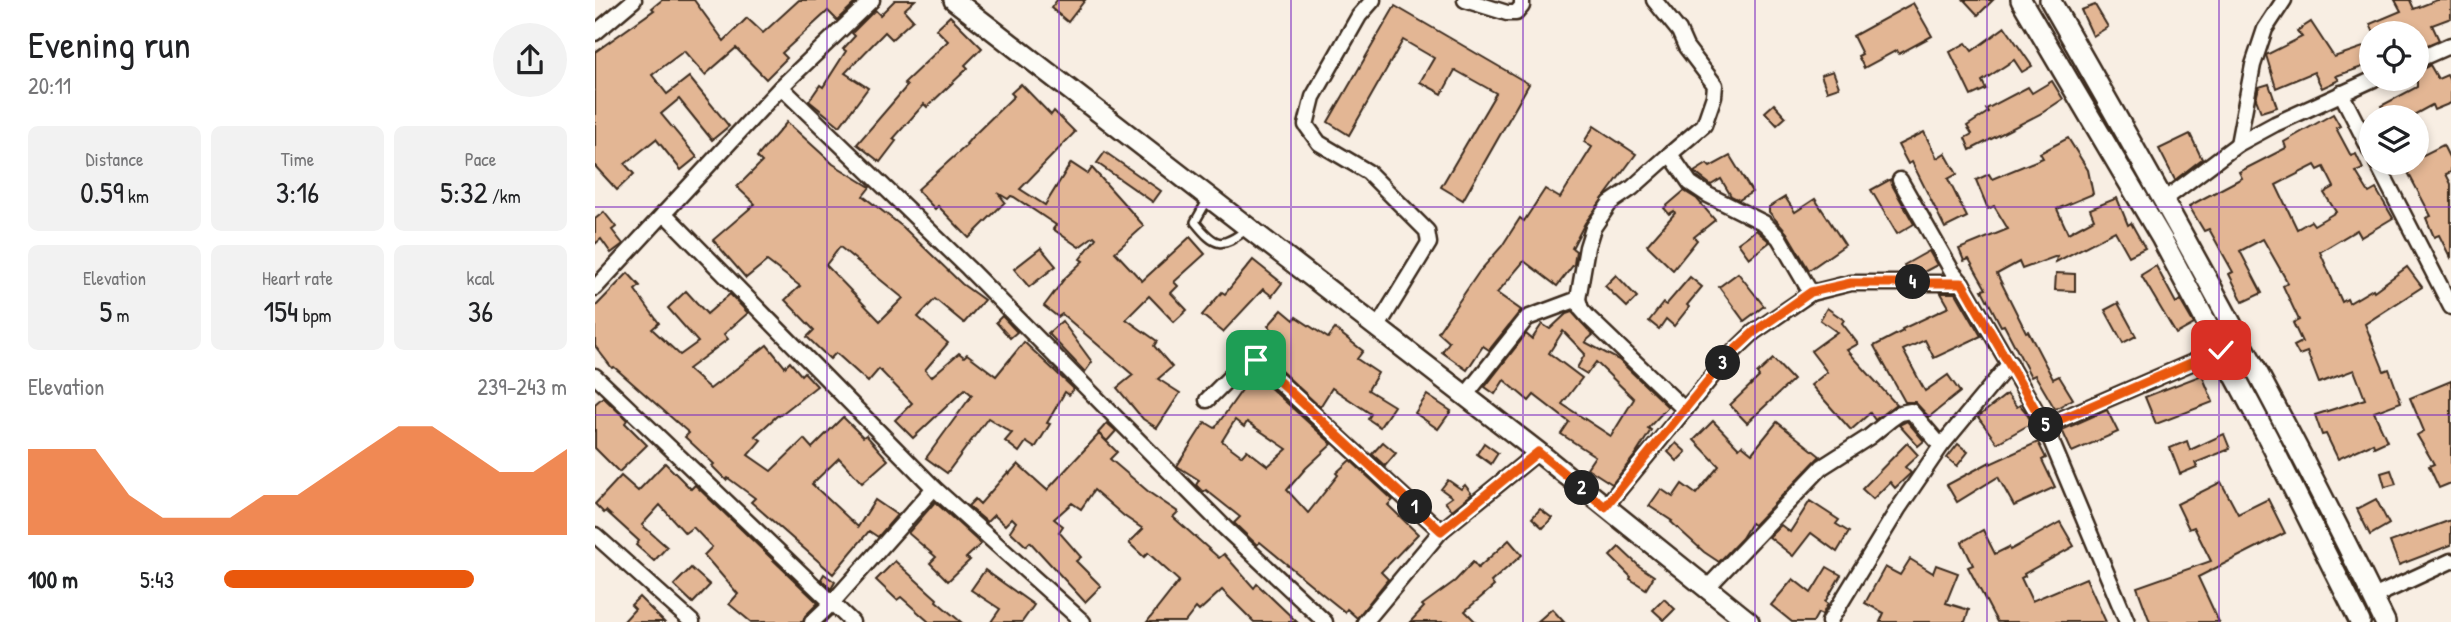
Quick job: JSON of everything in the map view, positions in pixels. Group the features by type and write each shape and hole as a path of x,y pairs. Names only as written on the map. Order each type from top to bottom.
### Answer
{"main road":[{"path":"954,0 1538,452 1744,620"},
{"path":"2021,0 2161,239 2268,438 2360,622"},
{"path":"2050,0 2177,224 2385,622"},
{"path":"2161,239 2177,224"}],"street":[{"path":"595,33 634,0"},
{"path":"595,288 781,87 872,0"},
{"path":"1373,0 1359,16 1313,97 1306,125 1319,142 1368,172 1427,232 1429,243 1377,328"},
{"path":"1465,0 1507,13 1516,13 1522,6 1522,0"},
{"path":"1654,0 1679,31 1686,47 1714,85 1714,96 1704,125 1632,188 1610,203 1601,215 1587,247 1578,299 1581,309 1588,317 1685,410"},
{"path":"2238,144 2253,65 2265,29 2284,0"},
{"path":"2429,55 2451,45"},
{"path":"2164,200 2238,144 2359,85"},
{"path":"781,87 968,268 1225,528 1325,622"},
{"path":"2341,93 2359,128"},
{"path":"1670,154 1690,183 1764,223 1779,238 1811,292"},
{"path":"2383,175 2451,307"},
{"path":"1900,180 2045,426 2127,622"},
{"path":"664,213 934,488 1083,622"},
{"path":"1937,282 1952,271"},
{"path":"1605,507 1728,356 1754,332 1811,292 1851,283 1962,283"},
{"path":"1465,396 1527,318 1578,299"},
{"path":"2045,426 2221,350"},
{"path":"1207,400 1248,359 1256,360 1441,531"},
{"path":"1829,622 1898,509 1941,446 2010,363"},
{"path":"595,376 852,622"},
{"path":"1707,588 1822,467 1900,413 1910,411 1941,446"},
{"path":"1365,622 1441,531 1538,452"},
{"path":"812,622 934,488"},
{"path":"595,535 692,622"},
{"path":"2373,597 2451,561"}],"lane":[{"path":"1208,199 1195,222 1204,233 1219,243 1228,243 1247,229"}],"building":[{"path":"662,0 694,0 724,41 747,18 763,33 799,0 858,0 837,20 828,11 782,53 787,58 766,79 736,48 705,75 684,51 652,75 667,94 689,77 729,126 712,140 679,99 661,114 697,157 681,170 656,139 625,164 634,174 617,190 595,166 595,52 654,10 652,8"},
{"path":"895,0 915,0 904,10 913,20 892,39 885,32 845,73 868,88 840,126 809,101 820,85 823,87 846,51 843,49 855,36 852,33 875,10 880,15"},
{"path":"1057,0 1085,0 1068,22 1051,8"},
{"path":"1964,0 1993,0 1978,15"},
{"path":"2395,0 2410,0 2414,9 2437,0 2451,0 2451,18 2432,25 2439,40 2429,44 2429,21 2377,21 2401,11"},
{"path":"1913,3 1932,36 1899,54 1897,50 1864,68 1858,56 1862,54 1853,36"},
{"path":"2095,5 2108,27 2093,36 2081,10"},
{"path":"1395,6 1529,84 1463,200 1441,187 1496,93 1455,70 1442,94 1420,82 1434,58 1403,40 1349,135 1328,122"},
{"path":"950,16 982,48 965,65 968,68 927,107 924,104 893,139 896,141 880,162 857,144 907,86 904,83 948,41 936,29"},
{"path":"2311,22 2334,57 2359,48 2359,68 2336,76 2339,80 2322,88 2314,72 2276,88 2266,55 2302,37 2297,31"},
{"path":"2005,27 2032,66 2022,72 2014,60 1982,81 1986,89 1971,96 1950,52 1966,43 1972,51"},
{"path":"2429,66 2438,79 2447,75 2451,83 2451,103 2434,110 2432,105 2383,105 2409,91 2429,91"},
{"path":"1833,71 1839,87 1827,91 1821,75"},
{"path":"2052,81 2063,99 2042,113 1970,150 1965,138 1972,134 1967,126 1988,112 1986,109 2028,87 2032,93"},
{"path":"1021,84 1051,115 1054,111 1075,132 1020,189 1045,205 1071,163 1088,174 1092,168 1144,226 1115,252 1142,281 1190,237 1205,254 1174,282 1178,286 1171,293 1187,310 1174,322 1149,296 1126,319 1157,341 1154,346 1172,367 1158,379 1180,393 1157,428 1143,419 1117,388 1133,375 1062,314 1058,317 1044,306 1065,278 1083,261 1080,259 1096,238 1094,236 1079,247 1053,229 1056,225 1014,197 1008,199 998,193 1005,202 969,238 938,206 935,209 917,190 967,145 1014,96 1011,93"},
{"path":"2269,84 2277,107 2261,112 2256,99 2259,87"},
{"path":"1774,104 1786,117 1777,125 1765,112"},
{"path":"2333,114 2340,126 2336,128 2351,156 2356,154 2359,160 2359,171 2356,172 2369,193 2376,189 2393,218 2361,237 2357,230 2320,252 2342,302 2347,299 2349,303 2373,289 2374,291 2407,267 2422,287 2365,324 2384,371 2389,369 2401,402 2374,412 2387,441 2374,447 2373,443 2338,459 2326,434 2322,435 2315,415 2365,399 2354,370 2319,383 2307,352 2299,355 2294,346 2302,342 2293,323 2299,320 2283,286 2288,283 2263,239 2240,251 2262,293 2243,302 2229,274 2233,272 2209,229 2204,231 2189,206 2242,178 2239,172 2286,148 2284,142","holes":["2315,165 2318,170 2324,167 2334,187 2324,193 2336,212 2314,225 2311,221 2297,229 2276,185"]},
{"path":"787,122 833,164 870,187 863,196 903,227 962,284 984,300 964,323 935,299 918,317 948,343 925,370 931,377 959,353 964,357 967,354 996,376 1024,342 1074,389 1069,395 1065,392 1035,448 1026,442 1019,452 1005,441 1012,433 988,418 947,473 926,458 972,395 965,389 913,438 895,420 912,403 879,369 868,382 836,353 830,359 807,337 814,330 785,300 800,286 767,261 746,278 713,240 755,204 737,187 762,162 757,157","holes":["840,247 903,298 880,321 826,265"]},
{"path":"1594,126 1636,154 1585,223 1572,248 1576,251 1574,264 1557,286 1524,261 1497,293 1521,310 1489,350 1483,346 1467,370 1442,352 1449,342 1438,332 1479,272 1502,246 1520,218 1524,221 1545,189 1560,198 1592,147 1584,142"},
{"path":"1924,132 1937,158 1945,153 1957,174 1948,179 1967,217 1945,228 1912,162 1908,164 1898,145"},
{"path":"2190,134 2202,159 2175,180 2159,149"},
{"path":"2068,138 2088,170 2093,194 2057,209 2068,233 2094,219 2090,209 2117,198 2128,225 2131,223 2145,248 2129,256 2115,231 2056,262 2057,256 2022,269 2019,262 1997,274 2053,379 2059,376 2073,399 2055,409 2035,375 2031,377 1982,290 1986,289 1969,259 1964,261 1959,249 2008,229 1994,206 1988,209 1976,180 1989,174 1992,179 2043,158 2040,153"},
{"path":"2443,145 2451,161 2451,172 2446,174 2451,184 2451,259 2439,235 2434,237 2426,218 2431,216 2409,175 2429,175 2429,152"},
{"path":"1105,152 1161,191 1153,202 1097,163"},
{"path":"1730,156 1752,192 1739,200 1731,196 1721,179 1711,185 1694,172"},
{"path":"1891,179 1914,224 1897,234 1871,190"},
{"path":"1684,191 1697,199 1715,220 1694,237 1697,240 1673,270 1647,245 1675,213 1674,211 1669,214 1664,208"},
{"path":"1785,197 1795,212 1815,199 1845,245 1809,270 1787,233 1769,212 1769,207"},
{"path":"604,212 616,227 612,230 623,244 611,253 601,239 595,244 595,219"},
{"path":"1756,230 1770,242 1749,258 1738,243"},
{"path":"1041,248 1056,266 1029,287 1014,269"},
{"path":"1929,251 1937,265 1922,273 1909,273 1904,265"},
{"path":"1253,260 1282,283 1272,296 1263,289 1223,332 1202,315 1222,292 1225,294"},
{"path":"2156,266 2176,303 2180,300 2194,324 2176,334 2141,275"},
{"path":"628,273 640,286 635,290 659,323 652,329 680,355 698,342 668,308 686,291 707,314 730,294 748,313 724,334 728,339 688,369 710,389 767,345 785,367 790,362 801,375 804,372 817,386 755,436 761,440 748,455 771,471 804,439 812,448 843,417 863,437 866,435 888,460 862,483 839,458 812,484 858,527 875,500 897,515 878,537 869,531 833,574 751,502 755,498 728,478 726,480 712,466 714,464 685,437 689,433 612,368 595,346 595,307"},
{"path":"1738,273 1764,306 1744,321 1719,287"},
{"path":"2056,273 2075,274 2075,291 2055,290"},
{"path":"1616,275 1637,297 1627,307 1605,286"},
{"path":"1690,277 1702,287 1674,326 1666,319 1659,329 1649,321"},
{"path":"1941,293 1956,293 1981,336 1934,358 1925,340 1903,350 1925,391 1948,375 1960,392 1929,417 1915,402 1905,402 1874,346 1903,331 1902,329 1949,307"},
{"path":"2118,303 2136,336 2123,343 2105,310"},
{"path":"1827,308 1844,320 1842,323 1858,344 1847,350 1896,404 1875,420 1870,413 1851,430 1811,385 1827,372 1811,351 1837,332 1820,320"},
{"path":"1282,310 1294,320 1296,317 1328,338 1335,329 1363,351 1357,359 1378,373 1368,390 1394,406 1380,427 1368,419 1371,414 1332,388 1320,407 1266,357 1282,338 1268,326"},
{"path":"1572,312 1593,335 1585,342 1619,360 1668,407 1648,428 1651,430 1636,454 1612,484 1587,468 1595,456 1561,434 1569,422 1534,395 1529,401 1504,380 1495,394 1485,387 1526,334 1532,339 1542,324 1550,329","holes":["1563,331 1585,354 1577,368 1587,374 1596,362 1634,399 1611,436 1562,404 1582,378 1549,353"]},
{"path":"1002,316 1017,332 1010,338 996,322"},
{"path":"1062,321 1092,362 1085,372 1048,333"},
{"path":"1773,359 1793,380 1747,423 1730,405"},
{"path":"1254,373 1332,444 1287,490 1308,513 1338,475 1336,473 1350,460 1393,500 1388,505 1418,534 1381,572 1388,579 1357,618 1347,609 1345,612 1260,542 1257,545 1234,523 1240,517 1206,490 1203,492 1196,485 1199,480 1177,466 1205,422 1215,428","holes":["1235,420 1244,427 1247,422 1287,449 1268,466 1247,450 1242,456 1222,441"]},
{"path":"2202,375 2213,402 2156,424 2145,397"},
{"path":"2451,381 2451,483 2439,488 2429,466 2434,464 2417,435 2424,431 2410,398"},
{"path":"2007,394 2017,407 2020,405 2032,423 1997,443 1978,417"},
{"path":"1427,395 1451,411 1438,429 1415,413"},
{"path":"603,397 627,420 625,423 647,445 619,472 595,448 595,404"},
{"path":"2107,410 2118,432 2072,452 2062,430"},
{"path":"1713,421 1739,448 1742,445 1752,453 1777,422 1820,456 1754,525 1751,523 1742,538 1719,562 1704,552 1672,521 1649,506 1661,489 1673,497 1682,484 1696,494 1719,466 1694,440"},
{"path":"1907,421 1924,441 1918,446 1899,425"},
{"path":"1107,423 1116,431 1107,441 1098,433"},
{"path":"1099,434 1117,452 1110,459 1150,493 1178,512 1173,517 1219,558 1224,554 1254,588 1257,584 1297,622 1254,622 1222,590 1199,611 1196,608 1185,622 1147,622 1179,581 1148,553 1144,557 1129,543 1143,529 1094,490 1081,509 1072,503 1054,519 1063,526 1059,532 1081,557 1076,561 1101,586 1085,602 1030,542 1026,546 1010,531 1016,522 1012,518 1005,525 994,515 987,522 968,506 975,499 980,504 1018,464 1047,490"},
{"path":"2224,434 2230,449 2195,463 2197,467 2180,474 2170,448 2187,441 2190,450"},
{"path":"1383,442 1396,453 1385,466 1372,454"},
{"path":"2038,442 2046,458 2042,460 2055,487 2014,506 1998,477 1957,502 1947,485 1990,462"},
{"path":"1484,443 1498,453 1491,464 1477,454"},
{"path":"1676,443 1686,452 1677,461 1668,452"},
{"path":"1907,443 1918,455 1905,467 1911,473 1895,488 1890,482 1873,499 1862,489"},
{"path":"1958,444 1968,452 1957,466 1947,458"},
{"path":"665,463 691,489 695,485 818,603 805,616 803,622 751,622 729,604 738,594 704,555 712,547 693,527 685,533 660,505 642,525 667,547 654,561 636,545 639,541 595,504 621,476 638,491"},
{"path":"2391,470 2396,484 2385,487 2381,473"},
{"path":"1448,480 1461,489 1465,485 1472,494 1452,510 1445,502 1452,497 1441,489"},
{"path":"2221,482 2238,514 2268,499 2285,533 2198,577 2219,622 2150,622 2137,587 2211,561 2194,527 2189,529 2177,504"},
{"path":"2376,499 2389,524 2370,535 2357,509"},
{"path":"1810,501 1839,520 1836,524 1849,532 1837,552 1811,533 1793,556 1769,537 1781,525 1790,532"},
{"path":"935,502 981,544 966,558 970,560 948,581 930,563 936,557 908,533"},
{"path":"1540,509 1552,518 1543,528 1532,518"},
{"path":"2451,520 2451,545 2399,565 2390,542"},
{"path":"2060,522 2074,546 2021,578 2032,601 2086,578 2106,622 1997,622 1968,567 1973,565 1962,542 1983,530 1995,554 2009,547 2010,550"},
{"path":"1509,540 1522,555 1491,582 1494,586 1465,611 1476,622 1410,622 1424,607 1422,605 1455,581 1473,562 1478,568"},
{"path":"1619,547 1654,576 1646,589 1630,579 1610,556"},
{"path":"1910,559 1933,573 1936,565 1958,573 1946,603 1969,610 1965,622 1880,622 1884,613 1865,603 1885,567 1900,575"},
{"path":"895,561 961,622 929,622 901,597 897,600 876,580"},
{"path":"1827,567 1841,575 1825,602 1828,604 1822,615 1818,613 1813,622 1792,622 1771,605 1793,579 1811,593"},
{"path":"691,568 710,585 693,603 674,585"},
{"path":"985,570 1034,605 1022,622 991,622 1000,609 971,590"},
{"path":"824,574 835,582 831,589 821,579"},
{"path":"639,597 664,622 623,622 635,609 631,605"},
{"path":"1664,599 1675,609 1664,620 1653,610"},
{"path":"1552,609 1564,622 1537,622"}],"route":[{"path":"1256,360 1441,531 1538,452 1605,507 1728,356 1754,332 1811,292 1851,283 1962,283 2045,426 2221,350"}]}
